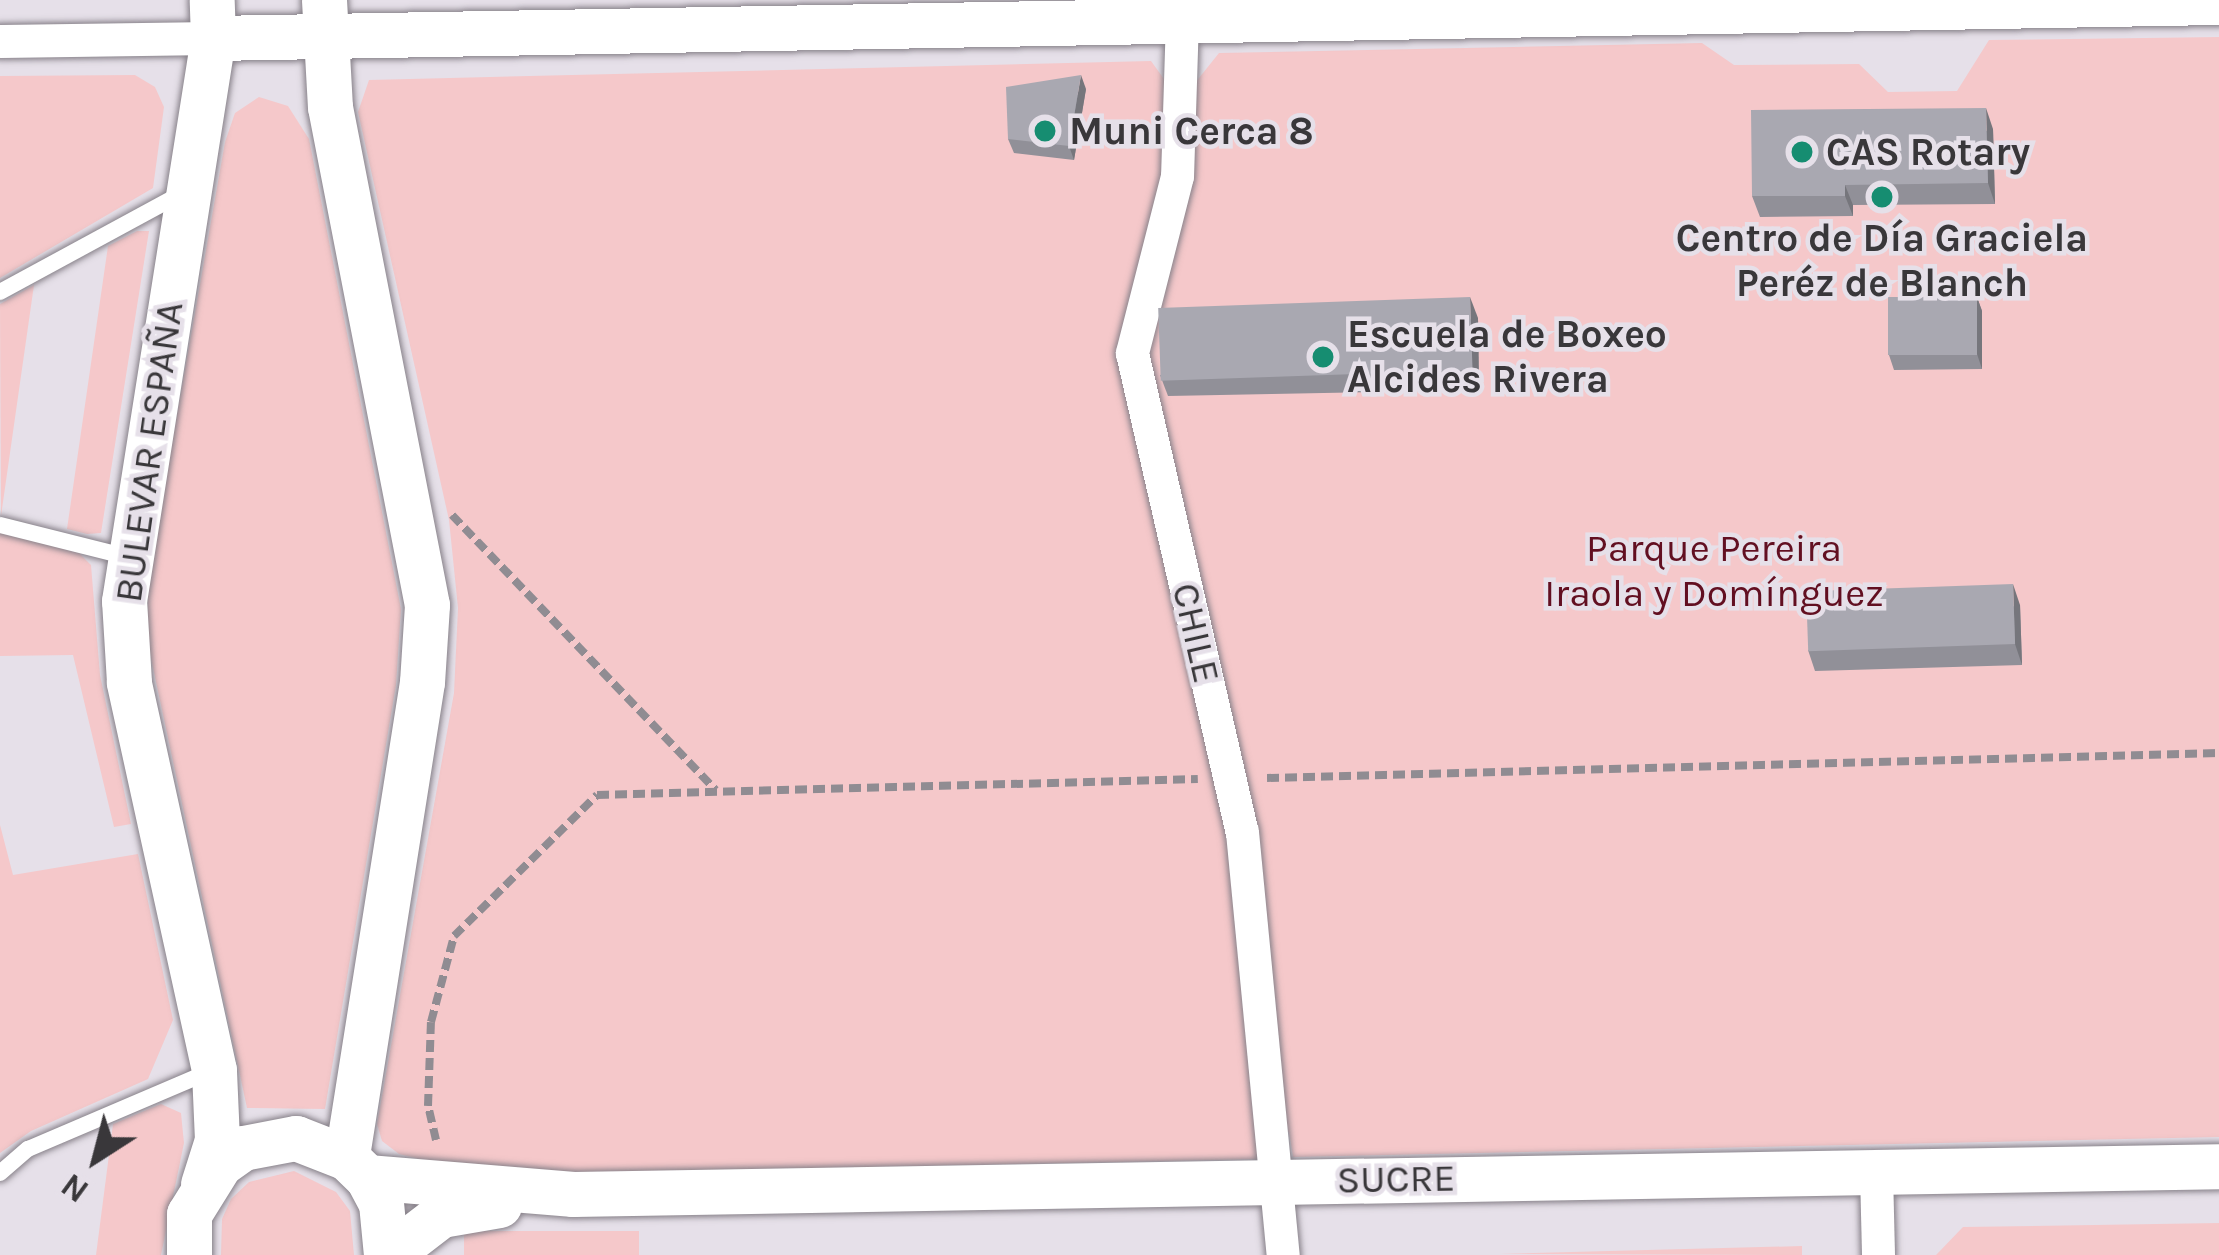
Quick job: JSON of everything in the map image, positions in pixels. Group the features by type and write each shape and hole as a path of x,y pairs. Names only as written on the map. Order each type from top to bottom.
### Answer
{"main road":[{"path":"212,19 1134,10 1182,18 2219,2"},
{"name":"BULEVAR ESPAÑA","path":"189,1255 190,1214 217,1140 214,1070 129,682 128,557 190,188 212,19"},
{"path":"324,20 330,107 405,476 427,635 357,1167 381,1202 388,1255"},
{"name":"SUCRE","path":"203,1184 220,1163 268,1139 296,1138 357,1167 448,1184 574,1194 2219,1166"},
{"name":"SUCRE","path":"388,1255 441,1215 574,1194"}],"street":[{"name":"CHILE","path":"1182,18 1177,176 1132,353 1229,779 1281,1181 1282,1255"},
{"path":"0,41 212,19"},
{"path":"1876,1172 1878,1255"}],"lane":[{"path":"0,292 190,188"},
{"path":"0,525 128,557"},
{"path":"0,1173 28,1150 214,1070"}],"path":[{"path":"405,476 475,536 717,791"},
{"path":"448,1184 428,1106 431,1022 454,936 597,795 2219,753"}],"green space":[{"name":"Parque Pereira Iraola y Domínguez","path":"2219,37 2219,1137 1293,1157 1289,1132 1260,1129 1262,1159 578,1173 444,1165 399,1154 382,1141 377,1124 454,693 458,608 449,520 358,112 369,80 1151,61 1164,79 1164,165 1118,355 1145,353 1195,83 1219,53 1702,43 1734,65 1859,64 1888,92 1957,91 1989,40"},
{"path":"135,75 155,87 164,107 153,188 0,278 0,76"},
{"path":"259,97 288,106 309,139 401,609 396,685 325,1109 247,1108 146,635 149,574 225,142 235,113"},
{"path":"137,231 149,231 101,533 87,534 67,529 108,246"},
{"path":"34,285 1,516 0,304"},
{"path":"0,532 79,553 91,565 100,675 131,824 114,827 73,655 0,656"},
{"path":"0,825 13,875 138,854 173,1020 148,1079 31,1131 0,1153"},
{"path":"161,1104 181,1113 184,1143 161,1255 96,1255 113,1124"},
{"path":"294,1171 336,1192 350,1211 354,1255 221,1255 222,1219 231,1199 249,1182"},
{"path":"2219,1223 2219,1255 1936,1255 1963,1227"},
{"path":"464,1231 639,1231 639,1255 464,1255"},
{"path":"1802,1246 1802,1255 1499,1254"}],"building":[{"path":"1081,75 1069,146 1008,139 1006,87"},
{"name":"Centro de Día Graciela Peréz de Blanch","path":"1986,108 1988,183 1845,185 1845,196 1752,196 1751,110"},
{"name":"Escuela de Boxeo Alcides Rivera","path":"1470,297 1473,370 1161,381 1158,308"},
{"path":"1888,297 1977,297 1977,355 1888,355"},
{"path":"2013,584 2015,644 1808,651 1806,591"}],"place":[{"name":"Muni Cerca 8","path":"1045,131"},
{"name":"CAS Rotary","path":"1802,152"},
{"name":"Centro de Día Graciela Peréz de Blanch","path":"1882,197"},
{"name":"Escuela de Boxeo Alcides Rivera","path":"1323,357"}]}
